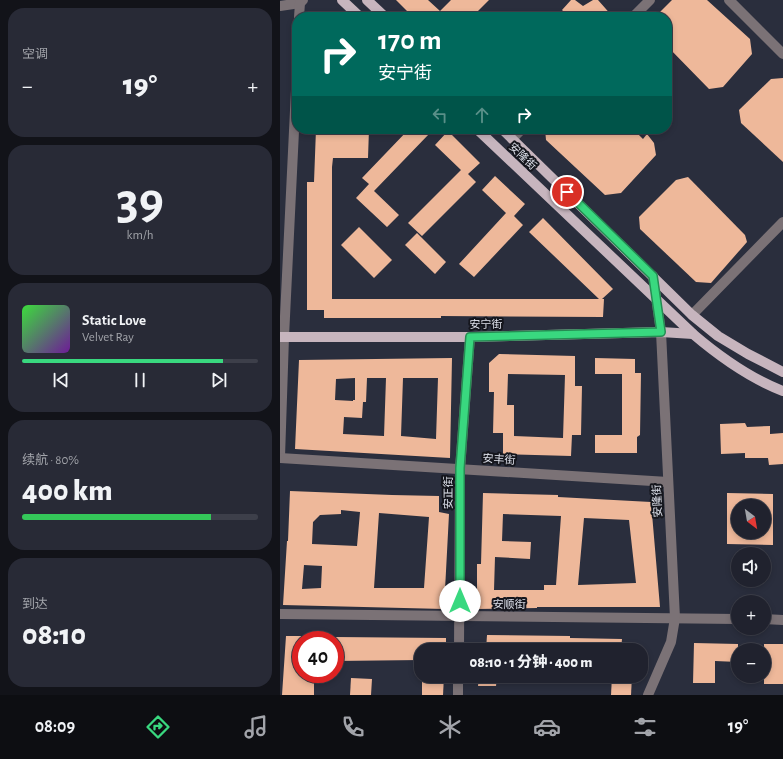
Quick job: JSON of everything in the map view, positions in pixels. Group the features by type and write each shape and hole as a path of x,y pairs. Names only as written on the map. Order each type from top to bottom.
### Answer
{"main road":[{"path":"342,0 355,12"},
{"path":"367,0 380,12"},
{"name":"安隆街","path":"482,134 657,300"},
{"name":"安隆街","path":"507,134 692,314 718,336 748,354 783,372"},
{"path":"657,300 692,334 723,359 758,380 783,391"},
{"name":"安宁街","path":"282,337 470,337 661,332 692,334"}],"street":[{"path":"638,12 650,0"},
{"path":"729,0 783,54"},
{"path":"280,6 302,1 301,12"},
{"path":"280,457 282,337 293,134"},
{"path":"512,139 517,134"},
{"path":"692,314 783,222"},
{"name":"安隆街","path":"648,695 671,642 675,618 661,332 653,276"},
{"name":"安正街","path":"459,643 460,468 470,337"},
{"name":"安丰街","path":"280,457 668,482"},
{"name":"安顺街","path":"280,614 731,619"},
{"path":"771,619 783,620"},
{"path":"458,683 458,695"}],"building":[{"path":"396,0 428,0 440,11 451,0 489,0 477,12 408,12"},
{"path":"571,0 575,0 583,6 593,0 598,0 609,12 564,12 562,10"},
{"path":"672,0 707,0 750,39 752,54 723,87 709,89 672,51 672,12 660,12"},
{"path":"783,78 783,162 741,123 739,110 771,79"},
{"path":"316,134 369,134 368,158 333,158 332,299 599,299 529,232 543,218 613,289 602,299 604,299 603,317 441,316 441,318 324,318 324,310 307,310 307,182 314,182"},
{"path":"404,134 429,134 374,191 399,215 387,227 356,198 369,184 362,178"},
{"path":"445,134 451,134 480,163 468,174 476,182 422,236 408,223 461,170 435,145"},
{"path":"545,134 638,134 643,139 647,134 654,143 656,155 621,193 605,195 546,140"},
{"path":"495,176 525,204 514,216 523,225 474,277 459,264 506,213 482,190"},
{"path":"688,177 745,235 747,242 711,283 696,282 640,229 639,217 676,180"},
{"path":"359,227 392,260 374,278 341,245"},
{"path":"417,233 446,262 435,274 405,245"},
{"path":"499,354 575,356 575,386 582,386 581,435 572,435 571,456 503,454 503,433 493,433 494,392 489,392 489,363","holes":["508,374 565,375 563,438 514,436 514,405 507,405"]},
{"path":"452,358 450,458 295,449 299,360","holes":["355,378 355,400 335,400 336,379","367,378 386,378 384,436 343,434 344,417 362,418 363,402 366,402","403,378 438,378 436,439 401,436"]},
{"path":"595,358 635,359 635,373 641,373 640,435 637,437 637,453 595,453 595,435 622,435 622,374 595,374"},
{"path":"745,423 747,427 770,426 770,434 783,433 783,464 769,465 768,458 745,458 745,453 721,454 720,424"},
{"path":"290,491 439,496 439,512 449,514 444,609 283,605","holes":["341,510 360,512 357,546 312,544 313,522 320,515 341,514","379,513 429,517 424,588 374,588","304,565 322,566 321,588 302,589"]},
{"path":"483,493 558,495 558,497 651,502 660,607 537,607 477,609 477,564 481,564","holes":["503,514 561,516 556,585 544,585 544,590 494,590 495,557 530,559 531,542 502,541","584,518 629,520 636,583 578,585"]},
{"path":"727,493 773,494 773,545 727,544"},
{"path":"487,635 570,636 570,638 622,639 622,643 486,643"},
{"path":"286,636 292,636 292,683 314,683 314,695 282,695"},
{"path":"344,637 446,638 446,643 414,643 414,660 344,661"},
{"path":"694,643 731,644 731,662 715,661 715,683 693,683"},
{"path":"771,644 783,644 783,684 764,684 771,683"},
{"path":"351,678 372,679 371,695 350,695"},
{"path":"422,683 444,683 443,695 422,695"},
{"path":"478,683 496,683 496,686 478,686"},
{"path":"612,683 632,683 631,695 611,695"}],"route":[{"path":"460,601 460,468 470,337 661,332 653,276 567,192"}]}
